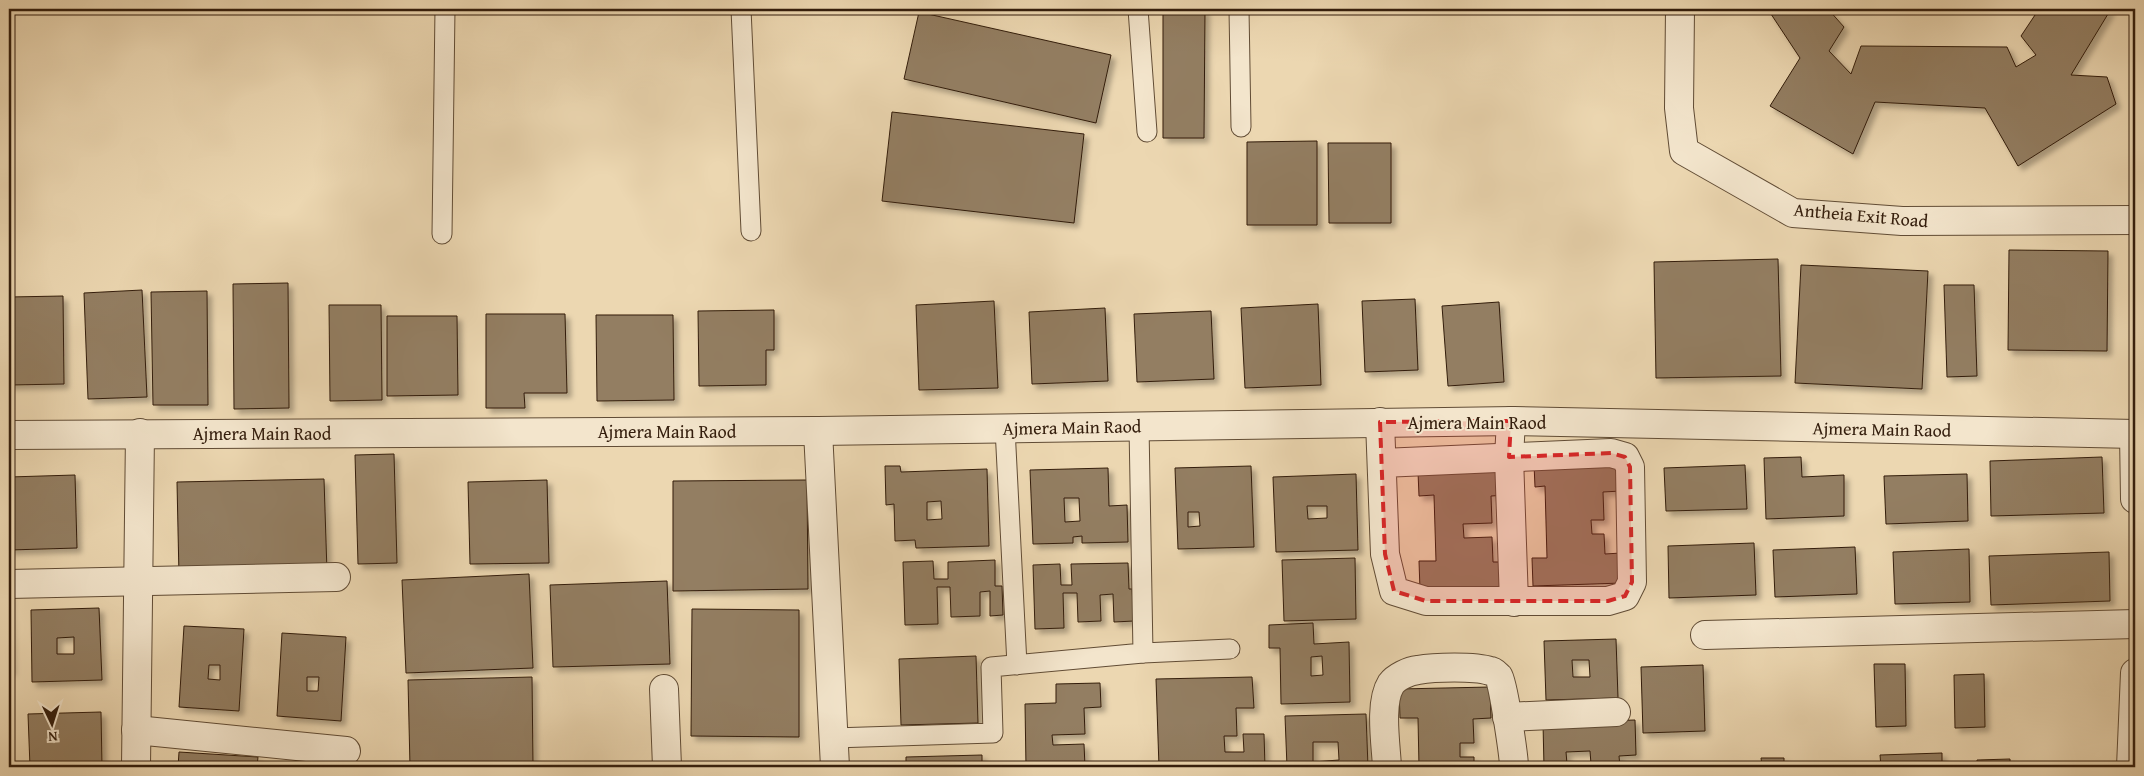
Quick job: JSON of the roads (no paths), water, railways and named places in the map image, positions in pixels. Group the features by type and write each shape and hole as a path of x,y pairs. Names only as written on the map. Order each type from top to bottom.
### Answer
{"street":[{"name":"Antheia Exit Road","path":"1680,9 1679,108 1684,151 1793,213 1902,222 2135,220"},
{"name":"Ajmera Main Raod","path":"9,435 818,431 1511,421 2135,434"},
{"path":"1511,421 1509,457 1514,602"},
{"path":"1380,422 1385,554 1394,590 1426,602 1608,601 1625,596 1632,582 1630,467 1625,457 1611,453 1382,463"},
{"path":"818,431 835,767"},
{"path":"136,767 140,433"},
{"path":"2135,434 2135,499"},
{"path":"9,584 336,577"},
{"path":"1705,635 2135,624"},
{"path":"1387,767 1386,698 1392,683 1401,676 1417,670 1471,668 1492,671 1501,680 1514,753 1514,767"},
{"path":"2131,767 2135,673"},
{"path":"664,689 667,767"},
{"path":"1507,717 1616,712"},
{"path":"136,730 346,752"}],"lane":[{"path":"442,234 445,9"},
{"path":"741,9 751,231"},
{"path":"1138,9 1147,132"},
{"path":"1239,9 1241,127"},
{"path":"1139,426 1143,653"},
{"path":"1005,428 1017,665"},
{"path":"833,738 993,733 991,668 1143,653 1230,649"}]}
